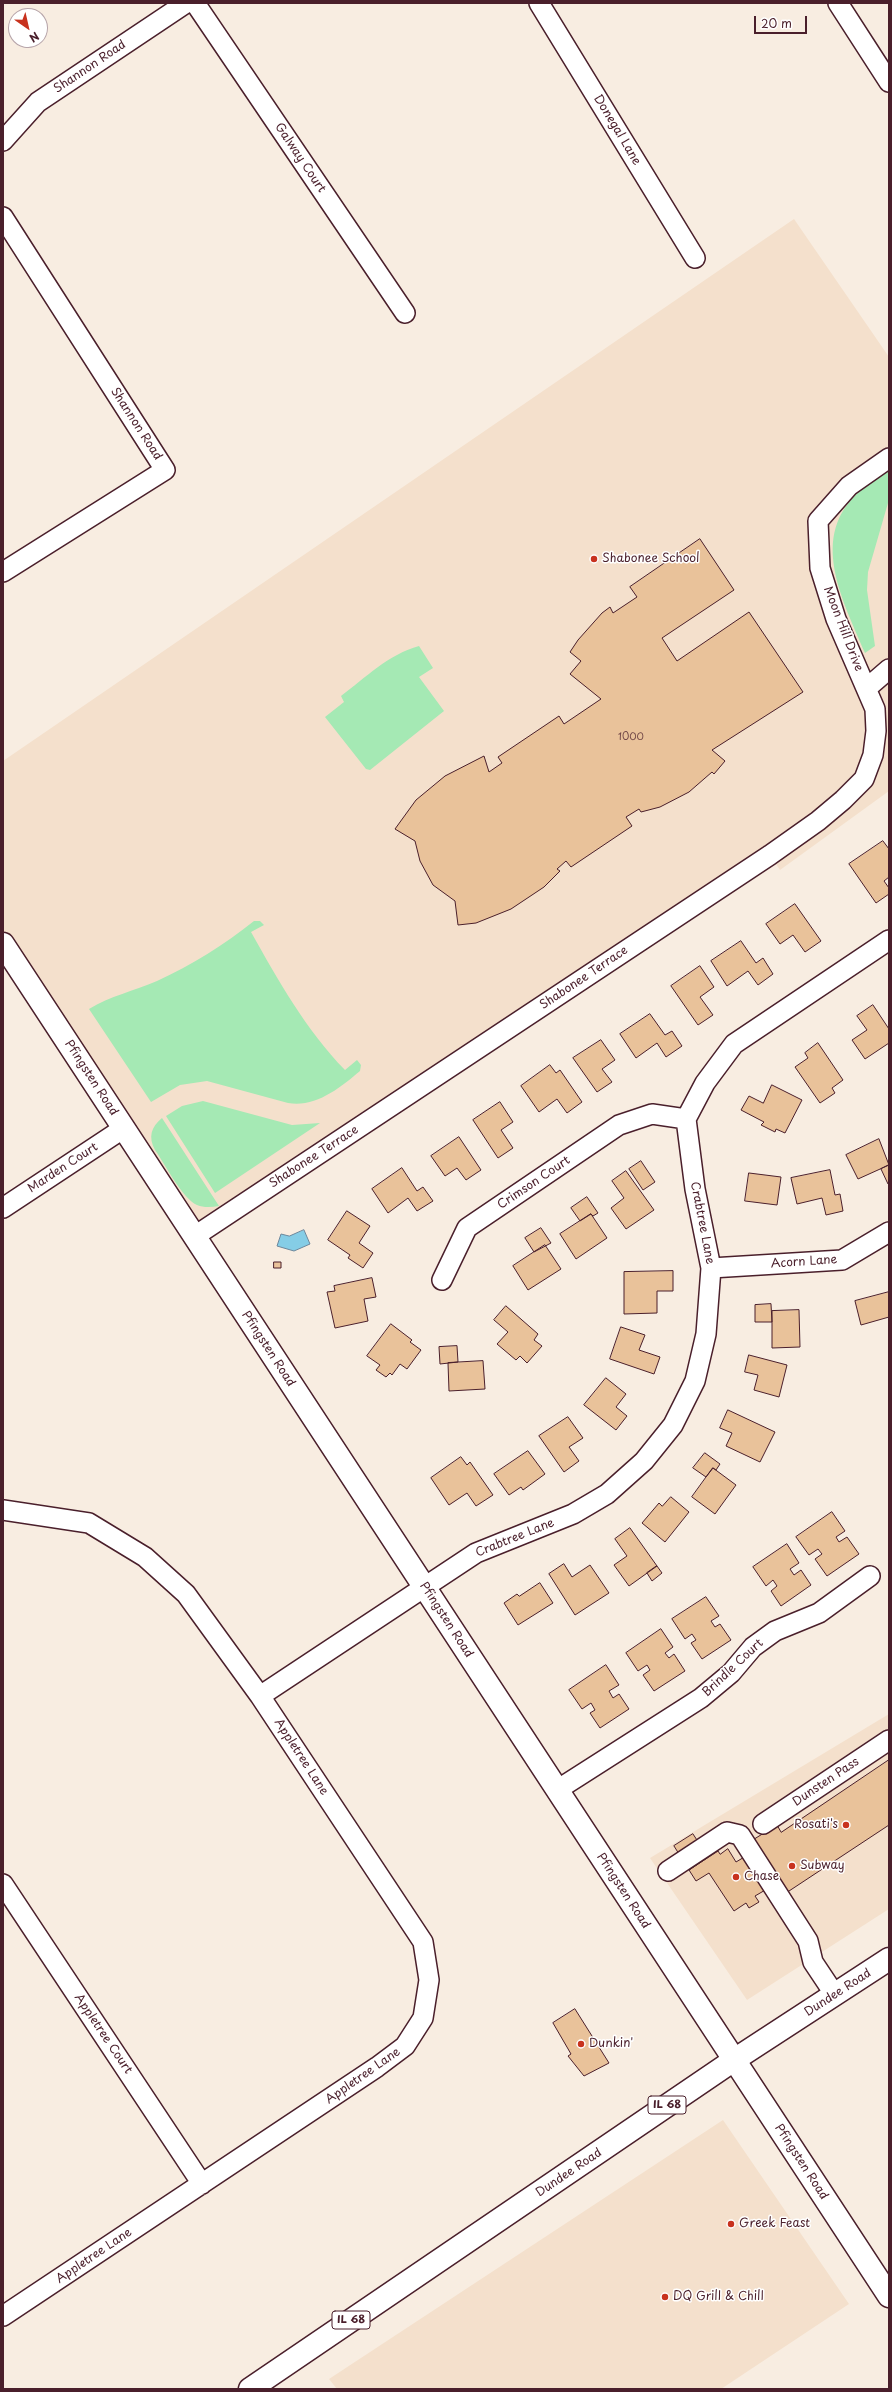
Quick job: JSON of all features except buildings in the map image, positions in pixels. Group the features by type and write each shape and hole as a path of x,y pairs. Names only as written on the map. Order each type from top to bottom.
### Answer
{"main road":[{"name":"Pfingsten Road","path":"3,944 889,2296"},
{"name":"Dundee Road","path":"250,2389 734,2060 889,1959"}],"street":[{"name":"Shannon Road","path":"3,141 38,102 186,3"},
{"name":"Galway Court","path":"195,3 405,313"},
{"name":"Donegal Lane","path":"539,3 695,258"},
{"path":"838,3 889,82"},
{"name":"Shannon Road","path":"3,218 165,470 3,572"},
{"name":"Moon Hill Drive","path":"867,688 836,619 820,568 818,521 849,486 889,458"},
{"path":"867,688 889,669"},
{"name":"Shabonee Terrace","path":"195,1236 770,855 818,821 843,800 864,778 873,755 876,730 875,709 867,688"},
{"path":"686,1119 705,1083 734,1044 889,940"},
{"name":"Crimson Court","path":"442,1280 467,1228 619,1125 652,1114 686,1119"},
{"name":"Crabtree Lane","path":"260,1696 476,1553 573,1514 607,1494 644,1461 673,1425 695,1381 706,1334 711,1268 695,1188 686,1119"},
{"name":"Marden Court","path":"3,1208 124,1128"},
{"name":"Acorn Lane","path":"711,1268 842,1260 889,1232"},
{"path":"3,1510 89,1523 145,1557 186,1594 260,1696"},
{"name":"Brindle Court","path":"557,1790 701,1698 731,1673 753,1647 775,1631 819,1613 870,1576"},
{"name":"Appletree Lane","path":"3,2316 202,2184 405,2046 423,2018 429,1980 423,1942 260,1696"},
{"name":"Dunsten Pass","path":"763,1824 889,1740"},
{"path":"668,1871 727,1832 740,1835 808,1941 813,1962 835,1995"},
{"name":"Appletree Court","path":"3,1884 202,2184"}],"shaded area":[{"name":"Shabonee School","path":"794,219 889,357 889,791 780,870 770,855 195,1236 3,944 3,761"},
{"path":"889,1714 889,1909 747,2000 650,1858"},
{"path":"723,2120 849,2304 721,2389 337,2389 329,2379"}],"green space":[{"path":"889,471 888,503 868,572 867,590 875,646 865,653 840,590 834,569 833,548 836,527 845,508 861,490 878,477"},
{"path":"419,646 433,668 419,677 444,711 370,770 366,769 325,717 344,702 341,696 378,667 398,655"},
{"path":"254,921 260,921 264,925 251,932 282,986 305,1021 331,1055 345,1070 357,1060 361,1065 360,1071 336,1090 327,1095 317,1100 298,1104 288,1103 207,1081 180,1085 151,1102 89,1009 114,997 148,985 183,968 219,946"},
{"path":"203,1101 292,1125 320,1123 215,1193 166,1116 182,1106"},
{"path":"162,1118 219,1206 205,1207 197,1205 191,1201 174,1180 155,1150 151,1137 155,1125"}],"water":[{"path":"304,1230 310,1244 294,1251 277,1246 281,1234 289,1236"}],"place":[{"name":"Shabonee School","path":"594,559"},
{"name":"Rosati's","path":"846,1825"},
{"name":"Subway","path":"792,1866"},
{"name":"Chase","path":"736,1877"},
{"name":"Dunkin'","path":"581,2044"},
{"name":"Greek Feast","path":"731,2224"},
{"name":"DQ Grill & Chill","path":"665,2297"}]}
